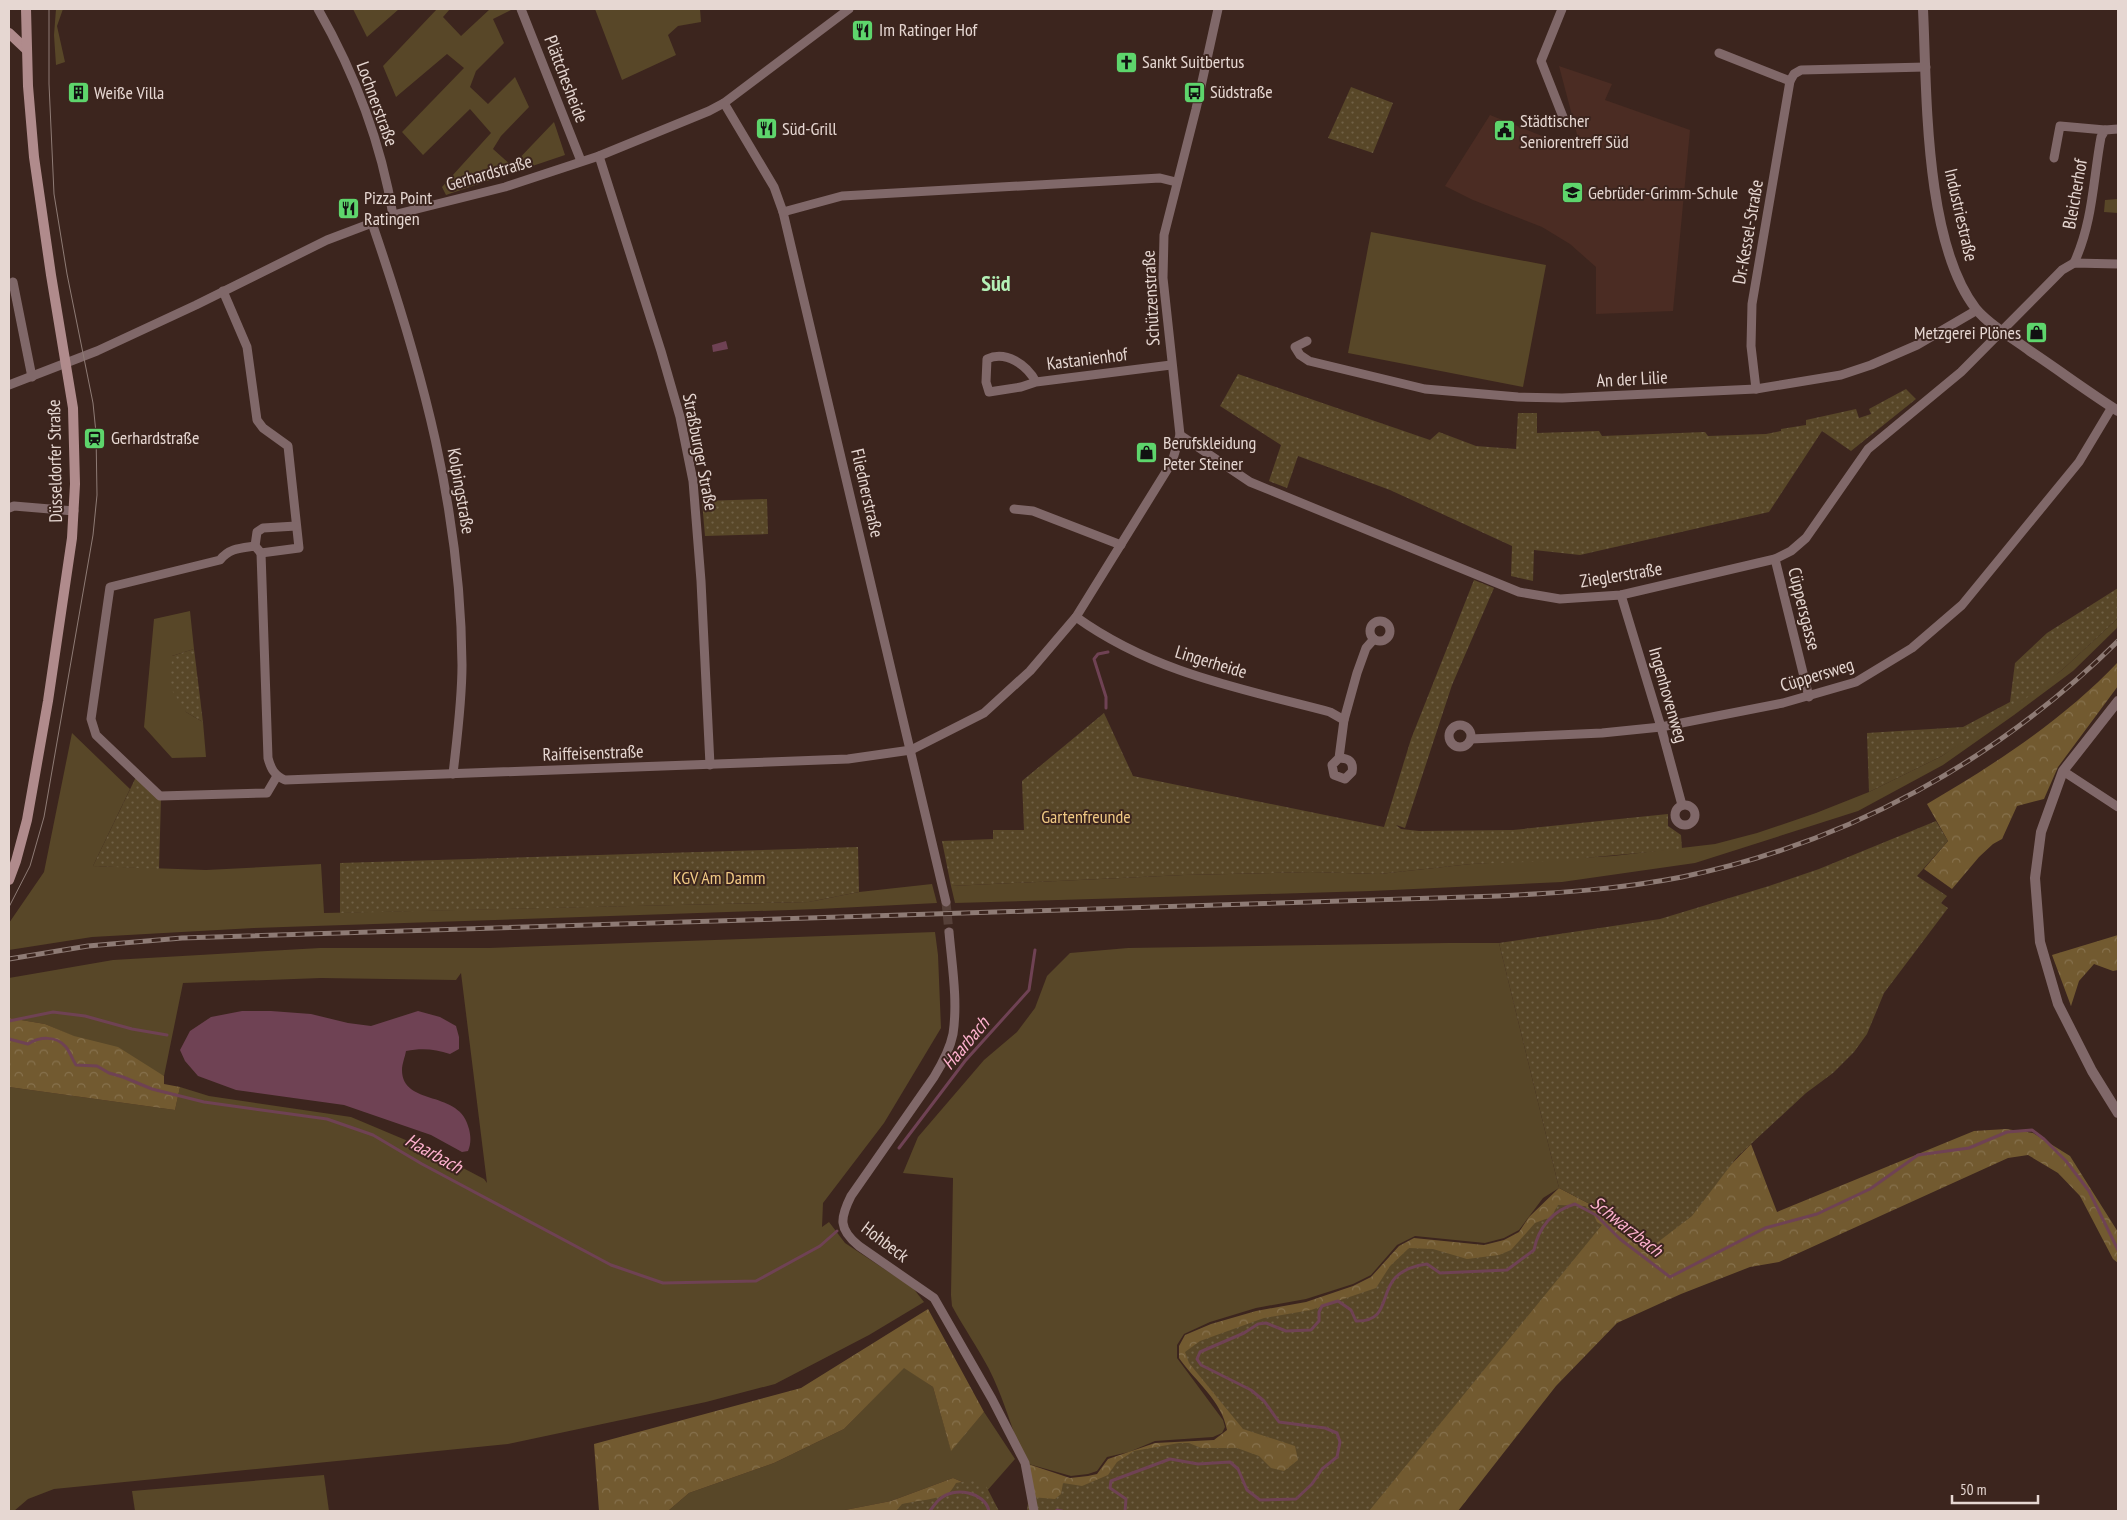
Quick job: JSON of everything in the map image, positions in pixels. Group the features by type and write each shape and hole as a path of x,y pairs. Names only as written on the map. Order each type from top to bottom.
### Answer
{"main road":[{"name":"Düsseldorfer Straße","path":"9,880 27,820 34,784 65,587 74,512 73,408 34,157 28,86 26,9"},
{"path":"9,32 27,50"}],"street":[{"name":"Lochnerstraße","path":"318,9 342,57 365,111 384,168 393,215"},
{"name":"Plättchesheide","path":"521,9 581,161"},
{"name":"Gerhardstraße","path":"9,386 91,354 223,292 327,240 393,215 505,187 599,156 669,128 724,103 849,9"},
{"name":"Schützenstraße","path":"911,750 984,713 1030,671 1076,617 1172,462 1180,435 1163,278 1164,235 1197,104 1218,9"},
{"path":"1562,9 1541,61 1563,117"},
{"name":"Industriestraße","path":"1923,9 1929,146 1938,208 1951,260 1968,297 1977,310 2002,331 2115,409"},
{"path":"1719,53 1790,81 1794,74 1800,70 1926,67"},
{"name":"Dr.-Kessel-Straße","path":"1756,390 1751,346 1752,304 1790,81"},
{"name":"Fliednerstraße","path":"724,103 774,187 783,212 946,902"},
{"name":"Bleicherhof","path":"2054,158 2060,126 2105,130 2118,129"},
{"name":"Bleicherhof","path":"2074,263 2086,234 2092,207 2100,144 2105,130"},
{"name":"Straßburger Straße","path":"599,156 661,351 680,417 693,481 701,581 710,765"},
{"path":"783,212 842,196 1160,178 1176,182"},
{"name":"Kolpingstraße","path":"372,223 399,302 427,398 450,510 460,610 462,666 453,774"},
{"path":"2074,263 2118,264"},
{"name":"Zieglerstraße","path":"1180,435 1250,482 1519,592 1560,599 1621,595 1775,559 1791,551 1806,538 1868,449 1961,372 2062,270 2074,263"},
{"path":"13,282 32,377"},
{"path":"223,292 247,347 257,420 263,428 288,446 296,526 298,548 258,550 232,549 225,552 220,560 110,587 90,719 96,735 160,796 267,793 277,776 271,769 268,758 258,550 256,532 263,528 296,526"},
{"name":"An der Lilie","path":"1307,341 1295,347 1300,355 1309,361 1425,390 1518,398 1562,398 1756,390 1841,375 1871,365 1917,345 1977,310"},
{"name":"Kastanienhof","path":"1036,382 1029,369 1012,360 1000,356 987,359 986,382 989,392 1021,387 1036,382 1171,365"},
{"name":"Cüppersweg","path":"1471,739 1602,733 1661,728 1810,697 1856,682 1884,667 1912,648 1962,605 2079,462 2115,409"},
{"path":"9,508 14,506 74,512"},
{"path":"1014,509 1033,510 1121,545"},
{"name":"Cüppersgasse","path":"1775,559 1810,697"},
{"name":"Ingenhovenweg","path":"1621,595 1682,805"},
{"name":"Lingerheide","path":"1076,617 1098,633 1127,649 1172,669 1330,712 1344,720"},
{"path":"1339,758 1344,720 1366,648 1374,639"},
{"path":"2118,701 2063,771 2041,832 2035,878 2040,942 2058,1004 2092,1071 2118,1113"},
{"name":"Raiffeisenstraße","path":"277,776 294,780 710,765 848,759 911,750"},
{"path":"2063,771 2118,807"},
{"name":"Hohbeck","path":"949,932 954,1001 953,1035 944,1059 934,1077 851,1196 842,1217 843,1226 848,1237 858,1246 934,1298 992,1399 1025,1463 1034,1511"}],"shaded area":[{"name":"Gebrüder-Grimm-Schule","path":"1559,66 1612,84 1605,100 1690,130 1673,311 1596,314 1596,267 1570,244 1542,227 1473,200 1445,186 1490,115 1557,142 1578,138"},
{"path":"726,341 728,349 713,352 712,345"},
{"path":"242,1011 311,1014 348,1023 371,1026 418,1011 440,1017 456,1026 459,1037 459,1049 450,1054 428,1050 406,1051 402,1070 405,1082 411,1089 455,1108 464,1116 470,1135 468,1151 462,1152 431,1135 344,1105 236,1090 198,1076 185,1061 180,1050 190,1031 211,1017"}],"green space":[{"path":"56,9 63,9 57,26 65,62 56,65 54,35"},
{"path":"353,9 399,9 367,37"},
{"path":"437,9 450,9 443,17 461,36 490,9 513,9 493,19 504,43 476,71 470,87 488,104 515,77 529,107 501,136 493,149 512,166 554,122 565,155 446,195 442,187 491,133 470,109 423,155 402,132 464,68 447,54 396,97 383,66"},
{"path":"595,9 700,9 701,22 678,26 668,35 676,55 622,80"},
{"path":"1351,87 1393,103 1373,153 1328,138"},
{"path":"2118,199 2118,213 2104,212 2105,200"},
{"path":"1371,232 1546,265 1523,387 1348,353"},
{"path":"1238,374 1430,440 1439,432 1476,446 1516,449 1518,413 1537,413 1537,433 1599,431 1602,436 1705,432 1708,436 1766,434 1781,431 1781,429 1806,425 1806,420 1856,409 1859,418 1871,414 1869,409 1906,389 1916,399 1851,451 1822,431 1769,512 1580,555 1534,550 1533,581 1511,576 1512,546 1390,490 1298,456 1287,488 1269,481 1281,445 1220,406"},
{"path":"767,499 768,534 705,536 702,501"},
{"name":"Gartenfreunde","path":"1474,580 1494,588 1452,685 1405,828 1396,825 1401,829 1419,831 1513,830 1668,814 1668,826 1681,835 1682,849 1551,861 1471,864 1379,874 1311,872 1184,875 951,886 942,841 993,839 993,830 1024,830 1022,781 1104,713 1133,776 1384,827 1411,739"},
{"path":"2118,588 2118,618 2062,670 2014,708 1942,756 1869,792 1867,733 1963,727 2010,702 2015,663 2047,633"},
{"path":"190,611 194,649 172,656 186,712 203,722 206,757 172,758 144,727 154,619"},
{"path":"2118,618 2118,627 2073,671 1943,765 1858,811 1695,863 1562,882 1371,891 955,903 951,886 1184,875 1311,872 1379,874 1471,864 1613,856 1715,844 1757,833 1816,813 1869,792 1942,756 2062,670"},
{"path":"194,649 203,722 186,712 170,687 172,656"},
{"path":"2118,662 2118,686 2058,767 2044,799 2017,806 2002,839 1993,844 1979,857 1952,889 1924,869 1948,841 1927,804 2027,740 2075,703"},
{"path":"72,733 130,789 93,866 206,870 321,864 324,913 809,902 859,892 932,884 937,903 818,909 254,928 92,937 9,950 9,923 44,872"},
{"path":"136,777 161,798 159,869 93,866"},
{"path":"1936,821 1948,841 1917,876 1947,896 1941,903 1948,908 1884,993 1867,1034 1854,1052 1833,1073 1806,1093 1737,1157 1692,1216 1645,1252 1609,1214 1559,1188 1499,943 1660,919 1819,869"},
{"name":"KGV Am Damm","path":"858,847 859,892 809,902 340,913 340,863"},
{"path":"935,932 938,955 941,1028 884,1123 823,1203 822,1227 829,1222 845,1243 913,1288 924,1302 869,1335 775,1384 706,1402 508,1444 54,1489 28,1499 14,1511 9,1511 9,1087 175,1110 180,1087 209,1096 351,1117 427,1149 484,1179 487,1183 461,973 456,980 321,978 183,983 164,1076 45,1024 9,1018 9,978 113,960 320,948 489,948"},
{"path":"2118,935 2118,970 2113,971 2094,964 2079,981 2071,1006 2052,955"},
{"path":"1499,943 1559,1188 1543,1198 1519,1230 1504,1238 1485,1243 1415,1236 1397,1245 1371,1275 1353,1284 1306,1299 1256,1308 1210,1322 1184,1334 1177,1345 1177,1358 1223,1420 1225,1427 1222,1433 1213,1437 1155,1441 1129,1452 1107,1457 1097,1471 1088,1474 1071,1476 1025,1463 994,1380 985,1361 952,1306 953,1178 903,1173 918,1137 984,1060 1017,1032 1035,1008 1047,976 1070,953 1128,948"},
{"path":"9,1018 45,1024 74,1036 118,1047 164,1076 164,1084 180,1087 175,1110 9,1087"},
{"path":"2006,1129 2033,1133 2070,1156 2118,1232 2118,1263 2113,1259 2080,1196 2058,1173 2028,1155 2008,1158 1779,1262 1750,1267 1681,1294 1617,1323 1556,1386 1458,1511 1360,1511 1349,1477 1035,1511 1025,1463 1070,1478 1088,1476 1097,1474 1108,1459 1155,1443 1214,1440 1227,1430 1220,1410 1214,1401 1179,1358 1179,1346 1185,1335 1211,1324 1256,1311 1306,1302 1353,1286 1371,1277 1399,1246 1414,1238 1484,1245 1504,1240 1519,1232 1529,1217 1559,1188 1609,1214 1646,1252 1751,1144 1777,1212 1974,1131"},
{"path":"1558,1205 1585,1206 1591,1209 1597,1222 1602,1225 1369,1511 1027,1511 1028,1502 1031,1497 1055,1499 1061,1494 1063,1483 1082,1486 1108,1475 1117,1462 1134,1451 1179,1443 1189,1443 1201,1448 1237,1448 1259,1456 1271,1468 1284,1471 1298,1460 1295,1446 1243,1429 1189,1363 1185,1352 1200,1341 1264,1318 1311,1310 1376,1288 1390,1266 1409,1248 1433,1249 1467,1259 1499,1255 1511,1250 1535,1223 1551,1217"},
{"path":"928,1309 984,1412 951,1451 933,1387 904,1368 844,1429 774,1463 689,1493 668,1511 599,1511 594,1444 801,1388"},
{"path":"904,1367 933,1387 951,1450 984,1412 1015,1459 986,1492 953,1478 891,1501 840,1511 668,1511 689,1493 774,1463 844,1429"},
{"path":"324,1475 329,1511 135,1511 132,1491"},
{"path":"953,1478 986,1492 991,1511 840,1511 891,1501"},
{"path":"971,1480 986,1486 999,1511 896,1511 902,1504 945,1495 950,1492 956,1483"}],"waterway":[{"name":"Haarbach","path":"1106,708 1106,697 1094,659 1098,654 1108,652"},
{"name":"Haarbach","path":"899,1148 965,1061 1029,990 1035,950"},
{"path":"9,1021 53,1012 85,1016 132,1029 167,1035"},
{"name":"Haarbach","path":"9,1039 28,1044 47,1038 57,1040 66,1047 76,1065 97,1066 109,1073 152,1089 204,1102 327,1119 373,1135 422,1164 611,1265 663,1283 756,1281 820,1246 837,1231"},
{"name":"Schwarzbach","path":"1125,1511 1126,1499 1110,1488 1111,1481 1170,1459 1198,1464 1230,1462 1238,1469 1247,1490 1260,1500 1296,1499 1312,1484 1322,1469 1337,1457 1340,1442 1337,1433 1325,1428 1279,1422 1264,1401 1251,1390 1201,1365 1197,1359 1200,1352 1244,1333 1258,1324 1266,1323 1286,1331 1311,1330 1319,1321 1319,1312 1322,1306 1338,1301 1351,1310 1356,1321 1367,1320 1379,1312 1390,1284 1395,1278 1405,1270 1418,1265 1427,1264 1440,1273 1507,1270 1534,1250 1539,1234 1553,1215 1575,1204 1596,1215 1620,1239 1670,1277 1765,1228 1817,1214 1870,1189 1918,1155 1969,1148 2007,1132 2032,1130 2066,1161 2089,1191 2118,1250"},
{"name":"Schwarzbach","path":"930,1511 946,1495 961,1492 975,1495 982,1499 989,1511"},
{"name":"Schwarzbach","path":"1056,1511 1062,1511"}],"tunnel":[{"path":"946,902 949,932"}],"tram line":[{"path":"9,907 30,866 44,817 93,535 97,495 96,433 93,403 67,274 54,194 49,84 49,9"}],"railway":[{"path":"9,959 88,946 182,938 1498,896 1636,885 1682,877 1743,862 1803,843 1861,819 1917,791 1971,759 2023,723 2072,684 2118,641"}],"place":[{"name":"Im Ratinger Hof","path":"863,30"},
{"name":"Sankt Suitbertus","path":"1126,62"},
{"name":"Südstraße","path":"1194,92"},
{"name":"Weiße Villa","path":"78,93"},
{"name":"Süd-Grill","path":"766,129"},
{"name":"Städtischer Seniorentreff Süd","path":"1504,131"},
{"name":"Gebrüder-Grimm-Schule","path":"1572,193"},
{"name":"Pizza Point Ratingen","path":"348,208"},
{"name":"Metzgerei Plönes","path":"2037,333"},
{"name":"Gerhardstraße","path":"95,438"},
{"name":"Berufskleidung Peter Steiner","path":"1147,453"}],"district":[{"name":"Süd","path":"996,283"}]}
